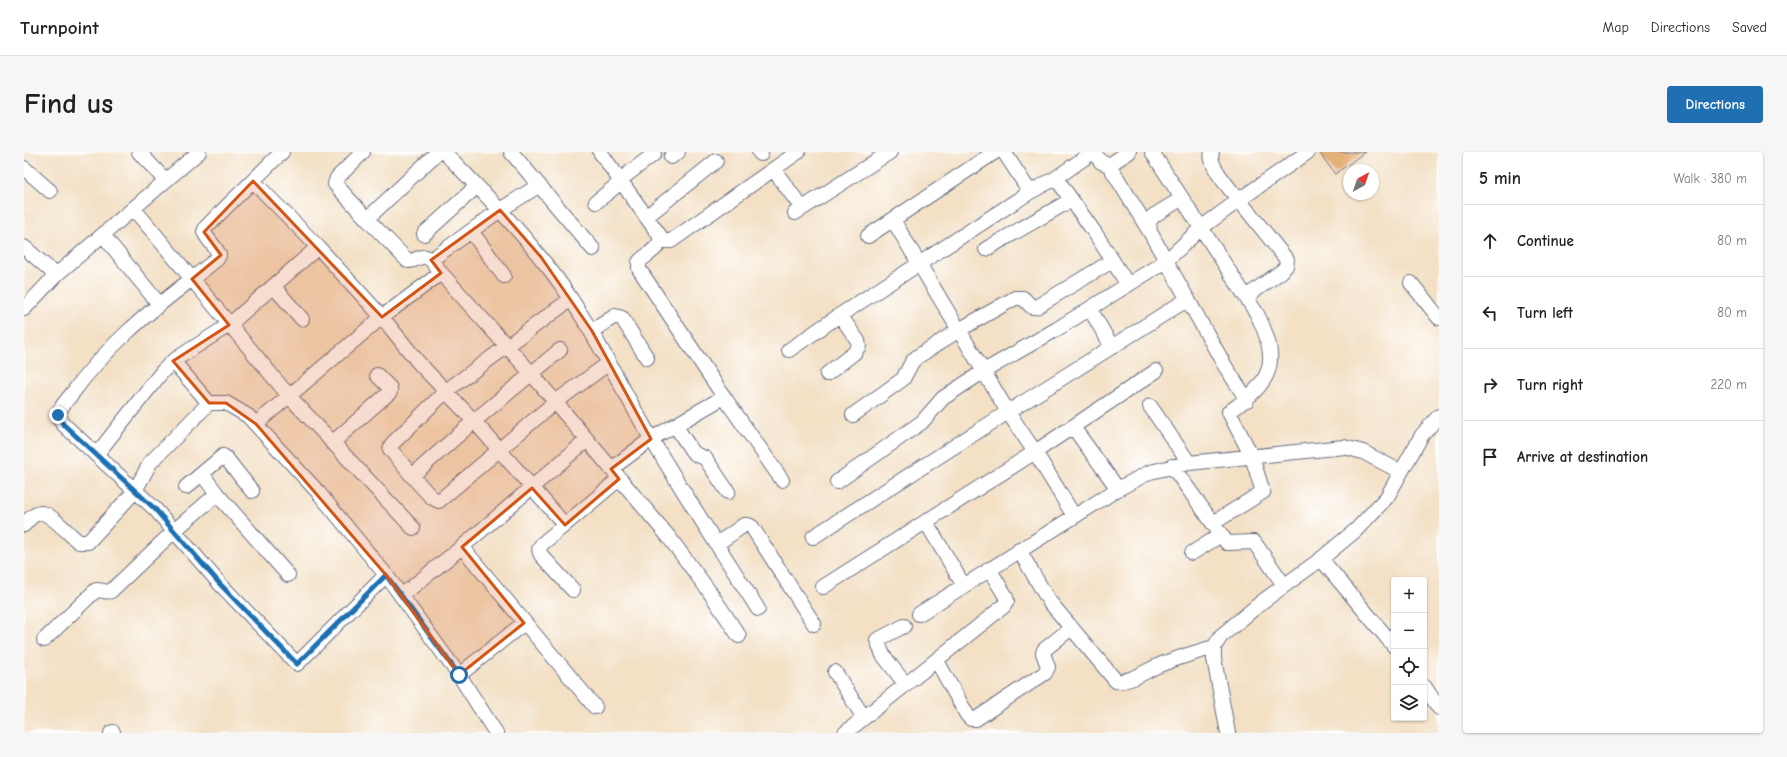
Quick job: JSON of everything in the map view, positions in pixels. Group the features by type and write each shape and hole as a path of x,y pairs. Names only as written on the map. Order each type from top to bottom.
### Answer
{"street":[{"path":"139,152 165,180"},
{"path":"24,308 56,275 198,152"},
{"path":"282,152 206,227 204,232 206,238 217,250 219,255 217,259 132,327 102,357 60,410 59,419 155,509 220,584 297,664 386,575"},
{"path":"363,152 337,178 335,184 408,261 414,261 421,256 426,256 431,260 531,373 668,536 690,564 739,636"},
{"path":"367,219 438,152"},
{"path":"444,152 500,210 541,257 571,299 592,331 651,439 758,609"},
{"path":"511,152 538,186 593,249"},
{"path":"600,152 660,236 661,241 659,245 639,262 639,269 724,397 782,480"},
{"path":"661,241 671,240 798,152"},
{"path":"774,170 799,211 890,152"},
{"path":"868,236 995,152"},
{"path":"1004,152 1030,192"},
{"path":"789,350 840,315 1030,192 1056,178 1094,152 1101,162 1108,165 1150,232 1225,366 1247,400"},
{"path":"1108,165 1129,152"},
{"path":"1152,152 1246,297 1266,333 1270,350 1265,379 1259,388 1247,400 1229,412 1252,457 1263,492 1217,529 1192,553"},
{"path":"837,482 922,422 943,398 984,371 1090,309 1166,261 1201,228 1308,152"},
{"path":"1210,153 1214,168 1287,260 1286,266 1282,271 1246,297"},
{"path":"596,202 654,154"},
{"path":"646,217 716,161"},
{"path":"24,168 50,191"},
{"path":"1056,178 1128,285"},
{"path":"253,181 318,247 382,317 418,362 474,421 565,525"},
{"path":"424,234 477,186"},
{"path":"431,260 500,210 538,186"},
{"path":"1150,232 1149,222 1153,216 1182,199"},
{"path":"986,249 1071,200"},
{"path":"134,209 289,396 413,528"},
{"path":"893,220 1008,412 1035,452 1074,516"},
{"path":"471,231 504,276"},
{"path":"103,235 159,304"},
{"path":"24,247 56,275"},
{"path":"96,455 162,372 173,361 229,325 318,247"},
{"path":"853,415 903,379 912,362 960,330 1016,298 1022,298 1028,305 1036,307 1112,262"},
{"path":"256,424 382,317 441,273"},
{"path":"1411,283 1439,318"},
{"path":"273,286 302,319"},
{"path":"571,299 508,347 446,391 390,446 390,449 431,497 439,501 554,402 609,363"},
{"path":"813,537 1188,299"},
{"path":"1090,309 1112,347"},
{"path":"827,374 854,353 859,346 858,341 840,315"},
{"path":"592,331 615,316 619,316 622,318 647,358"},
{"path":"412,476 474,421 560,350"},
{"path":"173,361 209,403"},
{"path":"823,587 1035,452 1156,371"},
{"path":"332,442 390,392 390,388 377,375"},
{"path":"572,590 539,551 542,544 565,525 651,439 724,397"},
{"path":"24,525 37,514 42,513 50,517 79,542 84,543 92,539 135,491 150,463 209,403 226,403 240,410 256,424 318,492 386,575 459,675 496,733"},
{"path":"1150,406 1189,463"},
{"path":"1019,550 1049,601 1116,681 1122,682 1164,663 1214,647 1221,636 1356,530 1387,497 1422,435 1439,416"},
{"path":"675,425 692,451 696,455 705,458 728,492"},
{"path":"1073,427 1118,489"},
{"path":"401,596 462,547 587,440"},
{"path":"919,614 1074,516 1118,489 1150,472 1189,463 1344,447 1363,452 1401,472"},
{"path":"186,487 221,457 225,457 252,491"},
{"path":"1172,466 1227,543 1254,542 1284,586"},
{"path":"202,474 217,494 288,575"},
{"path":"44,640 96,590 105,592 110,591 174,531 217,494"},
{"path":"926,522 964,586"},
{"path":"717,544 744,525 752,527 814,624"},
{"path":"462,547 594,707"},
{"path":"1321,559 1391,642"},
{"path":"845,733 1004,606 1007,600 1005,595 989,569"},
{"path":"459,675 524,623"},
{"path":"904,626 877,640 883,655 906,685"},
{"path":"936,661 967,715 971,719 976,719 1045,673 1048,667 1043,653 1044,650 1071,628"},
{"path":"1214,647 1228,733"},
{"path":"835,672 864,718"},
{"path":"1427,690 1439,708"}],"highlighted area":[{"path":"253,181 382,317 441,273 431,260 500,210 541,257 592,331 651,439 611,469 619,479 565,525 532,488 462,547 524,623 459,675 386,575 256,424 226,403 209,403 173,361 229,325 192,279 221,255 204,232"}],"building":[{"path":"1319,152 1365,152 1349,164 1343,164 1343,168 1335,174"}],"route":[{"path":"58,415 63,424 155,509 220,584 297,664 386,575 459,675"}]}
